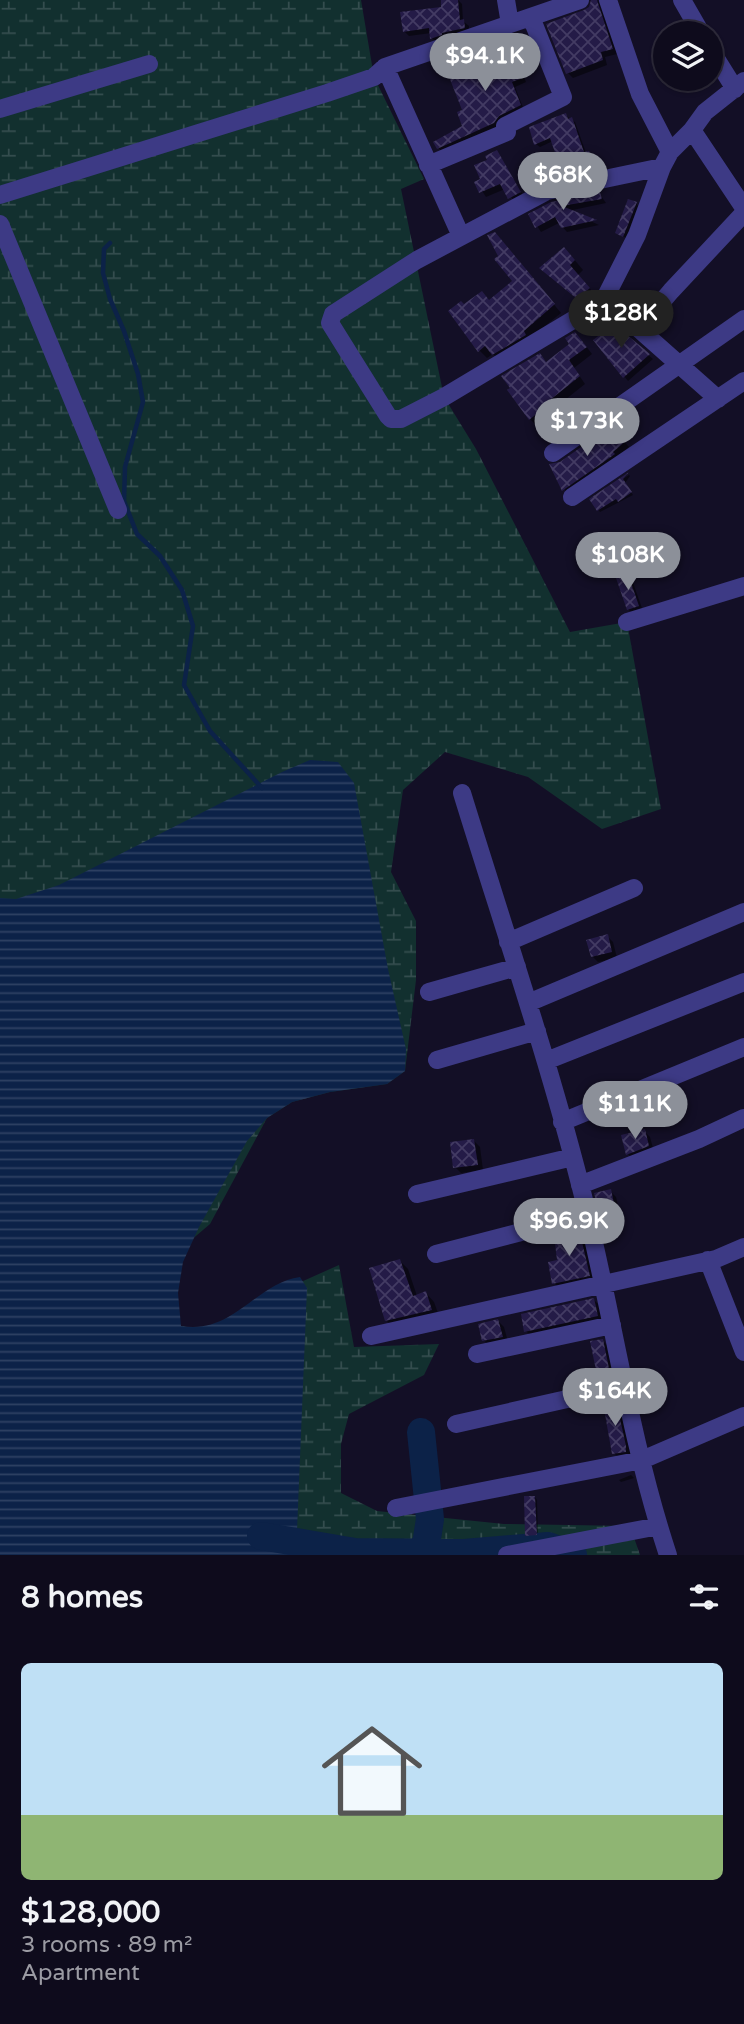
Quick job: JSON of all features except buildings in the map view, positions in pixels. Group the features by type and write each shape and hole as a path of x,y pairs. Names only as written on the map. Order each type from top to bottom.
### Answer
{"street":[{"path":"506,0 510,24"},
{"path":"0,195 327,93 374,77 384,67 580,0"},
{"path":"608,0 666,160"},
{"path":"682,0 694,21"},
{"path":"428,165 507,132 505,126 563,97 531,17"},
{"path":"0,109 149,64"},
{"path":"666,160 547,191 417,260 331,316 330,323 391,419 401,419 444,397 603,302 637,235 666,160 716,101 739,85 723,65"},
{"path":"384,67 461,236"},
{"path":"639,329 744,211 692,130"},
{"path":"0,225 118,510"},
{"path":"603,302 639,329 718,398"},
{"path":"553,453 744,319"},
{"path":"572,497 744,381"},
{"path":"627,622 744,586"},
{"path":"462,793 537,1031 573,1157 642,1460 668,1555"},
{"path":"508,942 634,888"},
{"path":"528,1003 744,912"},
{"path":"429,992 517,967"},
{"path":"546,1061 744,982"},
{"path":"438,1060 537,1031"},
{"path":"562,1122 744,1047"},
{"path":"580,1185 744,1118"},
{"path":"418,1194 573,1157"},
{"path":"436,1254 587,1215"},
{"path":"371,1336 708,1260 744,1247"},
{"path":"708,1260 744,1352"},
{"path":"477,1354 612,1325"},
{"path":"456,1424 625,1386"},
{"path":"396,1508 642,1460 744,1416"},
{"path":"507,1555 659,1526"}],"green space":[{"path":"0,0 361,0 374,77 424,179 401,189 444,397 476,449 570,632 627,622 661,809 602,829 528,777 445,752 403,790 391,872 416,921 416,980 405,1071 387,1084 330,1092 292,1102 267,1118 210,1224 114,1306 198,1329 219,1323 247,1306 339,1265 354,1347 439,1344 424,1375 349,1414 341,1444 341,1493 377,1511 504,1524 630,1526 640,1555 0,1555"}],"water":[{"path":"310,760 338,762 354,783 388,969 406,1049 405,1071 387,1084 330,1092 292,1102 267,1118 247,1141 199,1227 183,1262 178,1293 181,1326 199,1327 230,1316 284,1281 300,1277 307,1288 296,1555 0,1555 0,898 16,899 59,885"}],"waterway":[{"path":"110,243 104,249 103,273 138,374 143,402 125,467 124,501 137,534 160,556 182,590 193,626 184,685 210,731 262,788"},
{"path":"414,1555 426,1545 430,1519 421,1432"},
{"path":"261,1536 355,1552 464,1553 548,1546 573,1555"}]}
